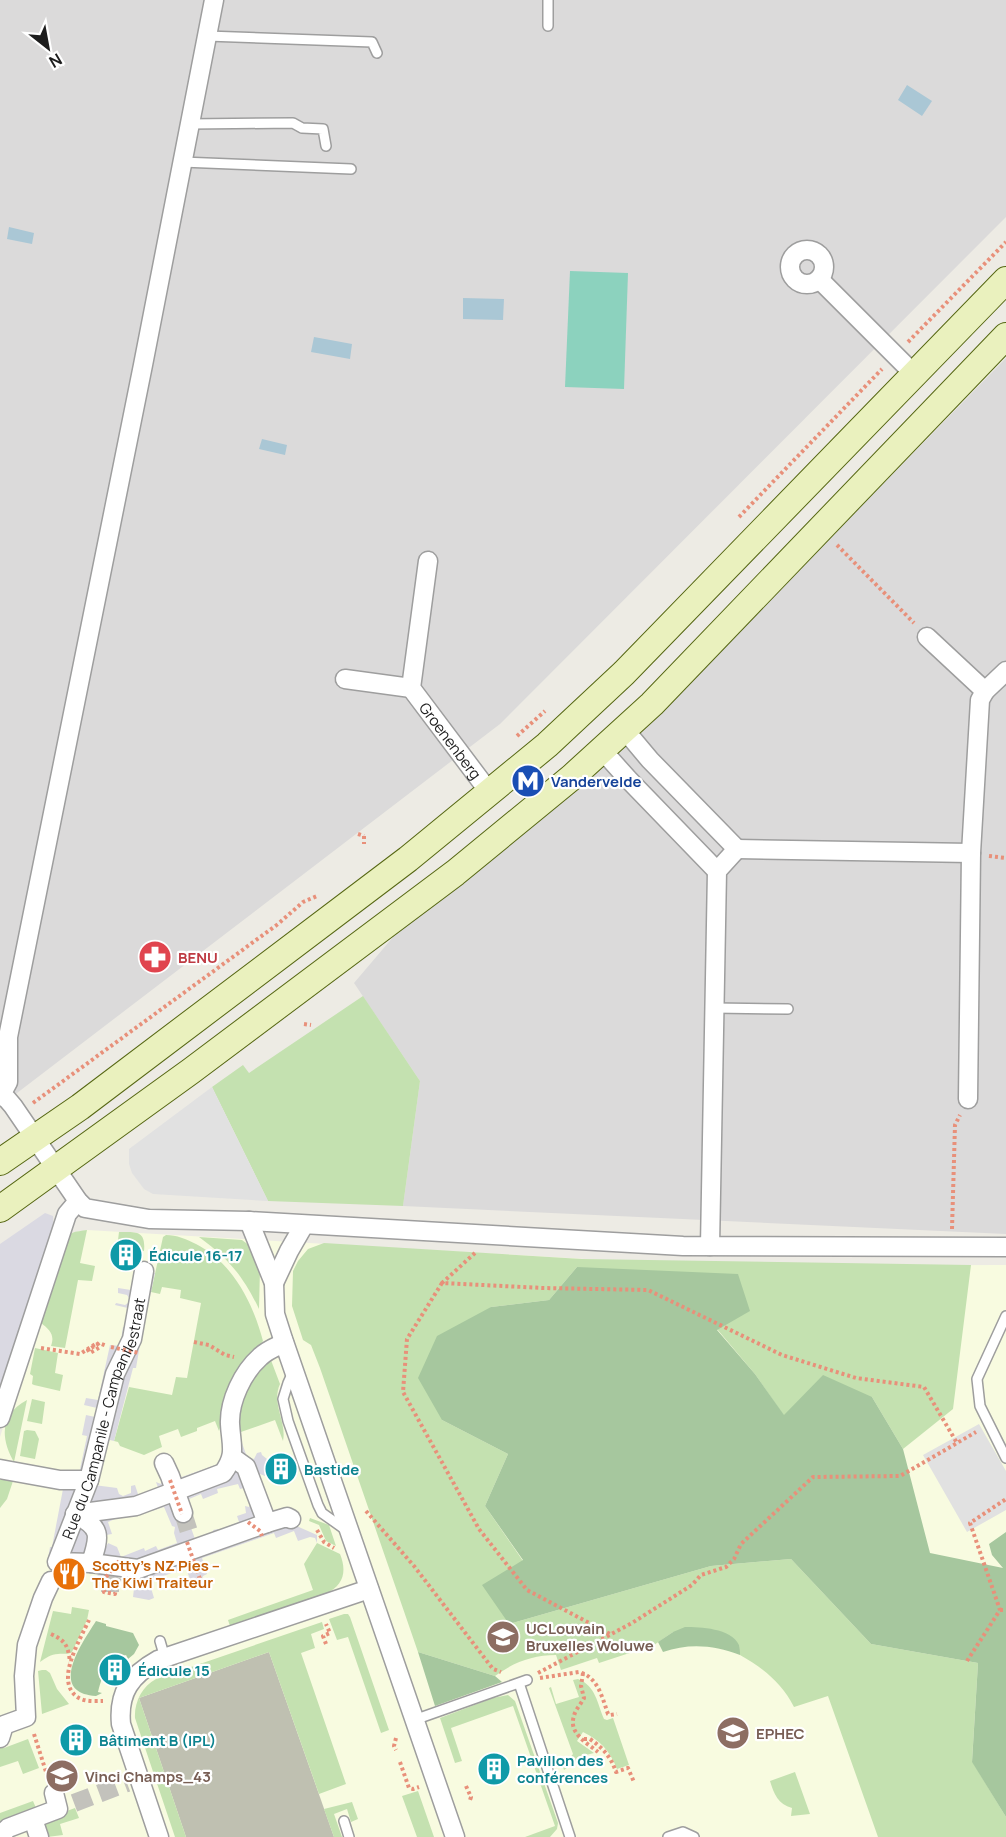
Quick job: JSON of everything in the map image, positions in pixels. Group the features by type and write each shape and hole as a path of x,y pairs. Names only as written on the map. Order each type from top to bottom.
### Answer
{"main road":[{"path":"0,1162 80,1107 399,866 547,745 624,673 1006,280"},
{"path":"0,1209 182,1078 455,873 602,750 652,704 1006,336"},
{"path":"834,458 864,485"}],"street":[{"path":"214,0 141,377 4,1042 8,1082 0,1095 7,1099 85,1208 149,1219 249,1221 710,1246 1006,1247"},
{"path":"819,279 915,375"},
{"name":"Groenenberg","path":"428,561 411,688 490,793"},
{"path":"927,637 986,691"},
{"path":"968,1099 971,853 980,700 1006,671"},
{"name":"Groenenberg","path":"345,679 411,688"},
{"path":"624,729 650,760 737,849 971,853"},
{"path":"602,750 628,780 717,871"},
{"path":"710,1246 717,871 737,849"},
{"path":"0,1418 67,1214 78,1201"},
{"path":"249,1221 274,1283 275,1314 284,1343 455,1837"},
{"path":"274,1283 304,1225"},
{"name":"Rue du Campanile - Campanilestraat","path":"91,1563 57,1562 88,1480 116,1374 132,1340 144,1271"},
{"path":"75,1514 136,1506 170,1478 223,1473 232,1457 234,1446 230,1424 232,1407 238,1390 247,1372 259,1358 270,1349 284,1343"},
{"path":"232,1457 246,1467 254,1527"},
{"path":"0,1469 60,1480 88,1480"},
{"path":"170,1478 182,1513"},
{"path":"75,1514 91,1523 97,1533 91,1563 138,1569 190,1542 287,1517 291,1519"},
{"path":"4,1740 4,1725 26,1717 24,1676 27,1645 51,1581"},
{"path":"159,1837 133,1781 121,1724 119,1712 121,1701 124,1691 132,1680 162,1649 369,1589"},
{"path":"0,1836 8,1828 33,1819 62,1802"},
{"path":"33,1819 39,1837"}],"lane":[{"path":"548,0 548,26"},
{"path":"207,36 372,42 377,52"},
{"path":"189,124 293,123 302,128 323,129 326,146"},
{"path":"182,162 351,170"},
{"path":"714,1008 788,1008"},
{"path":"1006,1316 977,1379 980,1406 1006,1458"},
{"path":"294,1370 283,1399 299,1453 322,1513 350,1533"},
{"path":"289,1458 299,1453"},
{"path":"306,1507 317,1502"},
{"path":"414,1720 523,1681 570,1837"},
{"path":"344,1821 350,1837"},
{"path":"668,1837 682,1832 694,1837"}],"path":[{"path":"738,518 1006,242"},
{"path":"821,530 927,637"},
{"path":"514,738 553,704"},
{"path":"18,1114 278,924 303,902 320,895"},
{"path":"952,1248 955,1125 968,1099"},
{"path":"478,1250 442,1283 407,1339 403,1392 479,1529 527,1590 610,1634"},
{"path":"442,1283 648,1290 782,1355 856,1378 924,1387 957,1443"},
{"path":"194,1342 209,1345 232,1357 239,1356"},
{"path":"23,1345 80,1354 97,1343 100,1347 90,1353 88,1350 93,1346 99,1343 102,1346 139,1353"},
{"path":"86,1358 102,1346"},
{"path":"523,1681 632,1623 693,1585 701,1575 726,1567 734,1559 741,1544 813,1477 900,1476 989,1424"},
{"path":"170,1478 182,1513"},
{"path":"999,1610 970,1523 1006,1499"},
{"path":"366,1510 414,1566 493,1669 523,1681 583,1673 590,1676 596,1684 608,1714 617,1714"},
{"path":"316,1527 324,1542 338,1550"},
{"path":"190,1542 201,1581"},
{"path":"116,1584 115,1594 104,1592 106,1577 119,1561"},
{"path":"999,1610 1006,1610"},
{"path":"967,1661 999,1610"},
{"path":"89,1620 70,1663 67,1679 70,1690 79,1698 107,1701"},
{"path":"43,1631 61,1638 69,1649 70,1663"},
{"path":"326,1644 323,1636 330,1633"},
{"path":"583,1673 581,1686 584,1695 573,1720 576,1733 598,1752"},
{"path":"396,1738 394,1746 396,1750"},
{"path":"583,1739 590,1739 602,1748 610,1758 616,1772 628,1767 634,1782"},
{"path":"400,1762 409,1788 419,1787"},
{"path":"466,1786 470,1800"}],"shaded area":[{"path":"0,0 1006,0 1006,217 500,724 0,1106"},
{"path":"1006,358 1006,1234 403,1206 420,1081 354,983 405,923 653,720"},
{"path":"212,1087 268,1201 153,1194 144,1189 132,1173 129,1164 129,1149"},
{"path":"45,1213 53,1216 54,1230 0,1399 0,1244"},
{"name":"UCLouvain Bruxelles Woluwe","path":"87,1230 705,1266 1006,1265 1006,1837 0,1837 0,1437 62,1244 72,1233"},
{"path":"135,1270 155,1273 151,1292 145,1298 143,1306 146,1310 136,1368 133,1368 114,1441 104,1443 94,1485 117,1488 119,1494 123,1496 131,1493 131,1486 135,1485 140,1500 160,1493 156,1482 161,1484 164,1477 158,1473 157,1466 179,1478 218,1464 225,1450 242,1443 247,1457 254,1459 257,1453 261,1452 267,1459 265,1464 270,1468 269,1474 265,1476 260,1474 257,1479 268,1517 286,1507 292,1524 317,1535 317,1543 315,1538 310,1537 298,1541 294,1531 276,1538 274,1533 202,1558 207,1574 203,1576 201,1582 192,1585 186,1568 149,1581 154,1598 149,1600 133,1597 135,1580 116,1577 114,1580 112,1577 106,1577 103,1589 95,1587 98,1573 47,1564 63,1489 79,1474 87,1436 82,1435 86,1415 95,1417 98,1415 97,1408 84,1405 86,1398 98,1400 110,1345 120,1346 123,1327 128,1328 132,1309 115,1305 116,1303 125,1305 129,1298 127,1295 118,1293 118,1288 131,1290","holes":["238,1484 240,1489 244,1488 248,1497 253,1500 249,1507 245,1506 246,1513 237,1516 239,1522 226,1527 221,1532 218,1529 213,1530 214,1535 196,1542 182,1502 201,1494 203,1499 218,1493 217,1489","164,1507 172,1526 175,1527 177,1543 158,1550 156,1546 145,1551 144,1548 121,1557 117,1547 108,1543 105,1549 101,1547 106,1535 112,1534 108,1522 120,1517 119,1513 151,1508 152,1511"]},
{"path":"979,1424 1006,1471 1006,1510 967,1532 923,1455"},
{"path":"269,1652 334,1837 186,1837 139,1698"}],"green space":[{"path":"570,271 628,273 624,389 565,387"},
{"path":"363,996 420,1081 403,1206 268,1201 212,1087 243,1065 249,1073"},
{"path":"87,1230 80,1263 95,1266 92,1281 78,1280 65,1348 51,1346 51,1333 41,1323 56,1260 66,1239 72,1233"},
{"path":"119,1232 139,1234 143,1239 144,1251 138,1250 134,1243 118,1240"},
{"path":"166,1235 192,1242 221,1262 240,1285 254,1312 263,1341 245,1365 229,1397 219,1431 215,1421 181,1437 178,1429 159,1436 162,1447 144,1455 120,1446 114,1441 129,1387 172,1395 176,1377 187,1378 201,1303 180,1298 181,1290 162,1287 160,1294 151,1292 163,1237"},
{"path":"199,1237 242,1240 250,1246 260,1269 259,1309 234,1269"},
{"path":"324,1243 582,1259 971,1265 953,1409 903,1449 872,1397 784,1416 755,1374 717,1329 577,1267 549,1300 491,1307 442,1420 508,1454 485,1506 523,1561 509,1624 711,1566 791,1559 871,1644 978,1663 972,1761 1006,1817 1006,1837 878,1837 828,1696 794,1707 771,1677 740,1655 739,1645 673,1632 654,1645 599,1663 597,1658 561,1670 556,1655 539,1656 517,1663 495,1676 418,1652 320,1368 311,1345 303,1340 292,1306 293,1271 298,1261 308,1249"},
{"path":"577,1267 738,1274 750,1311 717,1330 755,1374 784,1415 823,1375 872,1397 903,1449 930,1553 1003,1568 992,1555 989,1544 1006,1532 1006,1817 972,1762 978,1663 871,1644 791,1559 711,1566 509,1624 482,1585 523,1560 485,1506 508,1454 442,1420 418,1378 437,1336 491,1307 549,1300"},
{"path":"35,1348 58,1353 55,1373 63,1375 60,1391 32,1384 33,1376 30,1374"},
{"path":"269,1355 280,1384 277,1399 284,1434 283,1441 275,1420 238,1433 241,1399"},
{"path":"32,1399 45,1402 42,1424 27,1421"},
{"path":"27,1400 14,1462 6,1444 5,1427 12,1412"},
{"path":"24,1431 35,1431 39,1439 35,1459 20,1456"},
{"path":"0,1480 13,1481 7,1499 0,1508"},
{"path":"310,1518 329,1525 336,1546 326,1541 319,1525 309,1521"},
{"path":"317,1543 340,1554 343,1572 336,1587 325,1594 230,1626 228,1620 313,1590 304,1564"},
{"path":"72,1607 89,1610 87,1620 72,1652 53,1655 40,1662 53,1611 71,1614"},
{"path":"344,1614 350,1617 389,1730 381,1733 348,1637 337,1640 329,1619"},
{"path":"96,1621 133,1633 139,1645 128,1659 126,1655 110,1665 104,1674 98,1692 102,1693 96,1696 81,1693 73,1686 71,1677 72,1666 77,1654"},
{"path":"322,1622 324,1629 311,1634 315,1648 301,1653 346,1784 319,1794 269,1652 139,1698 147,1686 156,1679"},
{"path":"685,1627 699,1627 729,1635 739,1645 740,1655 702,1646 682,1647 663,1652 658,1642"},
{"path":"418,1652 495,1676 502,1682 435,1706"},
{"path":"38,1671 50,1673 57,1689 69,1704 42,1714"},
{"path":"578,1679 589,1686 604,1719 613,1718 629,1765 617,1769 604,1747 583,1732 577,1741 594,1753 586,1755 564,1770 561,1761 570,1758 573,1754 549,1688 551,1687 556,1704 579,1697 573,1680"},
{"path":"508,1695 515,1701 558,1823 557,1829 550,1837 525,1837 555,1826 513,1706 451,1728 462,1761 455,1763 440,1718 493,1698"},
{"path":"139,1698 186,1837 175,1837 135,1718"},
{"path":"28,1739 39,1768 23,1774 18,1761 0,1767 0,1746 4,1748"},
{"path":"795,1772 810,1814 791,1816 792,1808 780,1801 770,1781"},
{"path":"418,1791 434,1837 417,1837 402,1796"},
{"path":"33,1801 36,1808 0,1821 0,1813"},
{"path":"352,1802 358,1819 351,1822 347,1809 334,1814 342,1837 334,1837 324,1809"},
{"path":"75,1808 79,1818 60,1824 63,1835 47,1837 44,1827 45,1819"}],"water":[{"path":"907,85 932,101 922,116 898,100"},
{"path":"9,227 34,233 32,244 7,239"},
{"path":"463,298 504,299 503,320 463,319"},
{"path":"314,337 352,344 350,359 311,352"},
{"path":"262,439 287,445 285,455 259,449"}],"tunnel":[{"path":"183,1513 190,1535"},
{"path":"110,1592 110,1583 119,1567"},
{"path":"74,1803 127,1783"}],"place":[{"name":"Vandervelde","path":"528,781"},
{"name":"BENU","path":"155,957"},
{"name":"Édicule 16-17","path":"126,1255"},
{"name":"Bastide","path":"281,1469"},
{"name":"Scotty's NZ Pies – The Kiwi Traiteur","path":"69,1574"},
{"name":"UCLouvain Bruxelles Woluwe","path":"503,1637"},
{"name":"Édicule 15","path":"115,1670"},
{"name":"EPHEC","path":"733,1733"},
{"name":"Bâtiment B (IPL)","path":"76,1740"},
{"name":"Pavillon des conférences","path":"494,1769"},
{"name":"Vinci Champs_43","path":"62,1776"}]}
